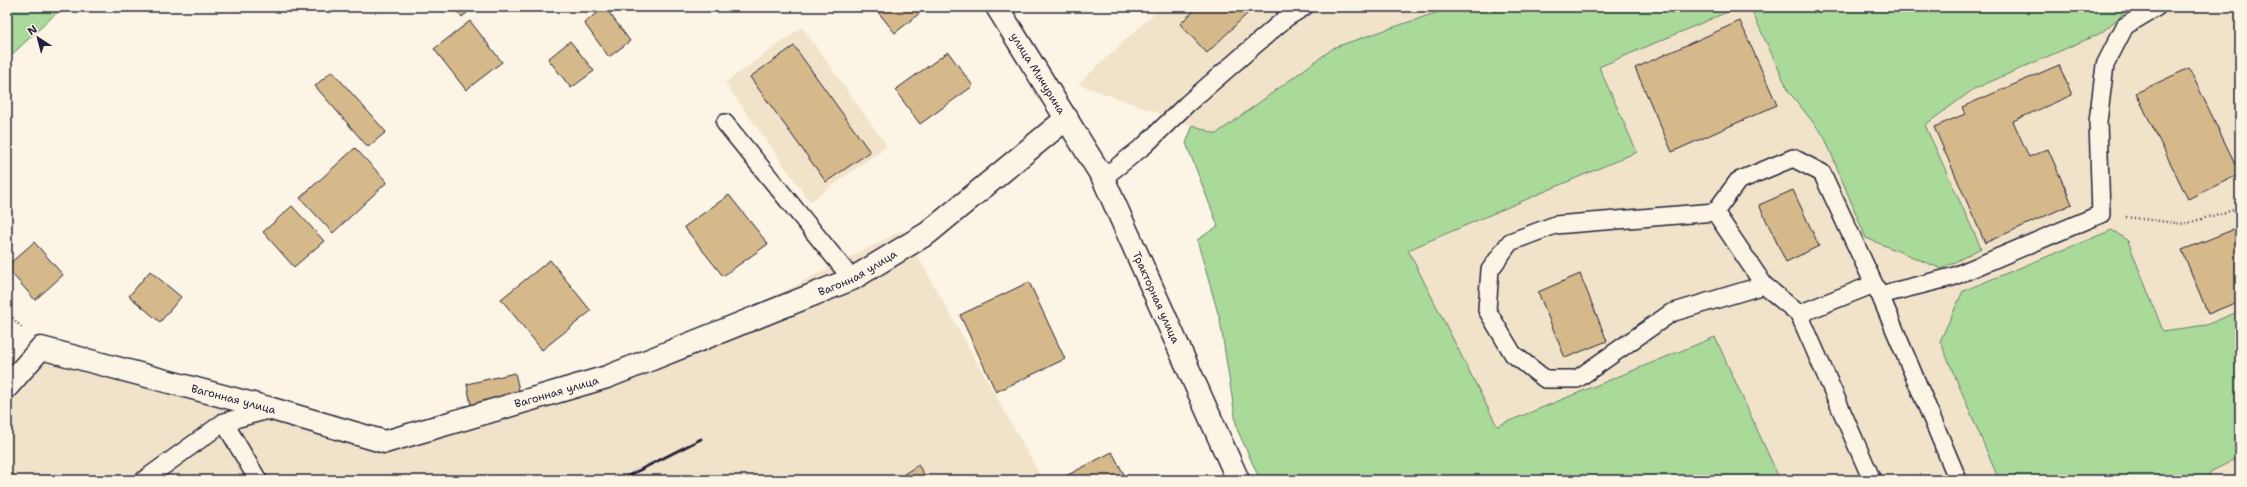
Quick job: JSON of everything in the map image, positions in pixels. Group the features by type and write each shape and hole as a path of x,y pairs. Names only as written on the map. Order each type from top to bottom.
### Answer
{"street":[{"name":"улица Мичурина","path":"997,7 1067,118"},
{"name":"Тракторная улица","path":"1067,118 1103,178 1238,480"},
{"name":"Вагонная улица","path":"7,387 41,348 272,409 384,442 607,377 852,279 928,233 1067,118"}],"lane":[{"path":"1103,178 1145,144 1187,104 1286,18 1304,7"},
{"path":"1799,314 1877,289 1952,277 2101,214 2098,122 2105,65 2125,26 2158,7"},
{"path":"726,123 852,279"},
{"path":"1764,285 1671,312 1577,379 1545,379 1513,354 1487,310 1490,270 1510,242 1555,225 1715,212 1738,181 1793,158 1822,174 1877,289 1958,480"},
{"path":"1715,212 1764,285 1799,314 1872,480"},
{"path":"144,480 224,422 272,409"},
{"path":"224,422 258,480"}],"path":[{"path":"2101,214 2184,224 2240,208"}],"shaded area":[{"path":"1161,7 2240,7 2240,480 1357,480 1216,134 1078,84"},
{"path":"802,27 887,146 810,202 725,83"},
{"path":"903,230 1043,480 7,480 7,391 42,351 385,445 606,382"}],"green space":[{"path":"7,7 63,7 7,59"},
{"path":"1453,7 1739,7 1599,67 1637,152 1408,250 1497,426 1715,337 1780,480 1260,480 1237,429 1220,320 1197,240 1218,226 1186,143 1193,125 1216,134 1335,47"},
{"path":"1750,7 2131,7 2101,33 1974,89 1925,125 1981,248 1942,269 1866,238 1824,136 1789,92"},
{"path":"2112,230 2128,241 2163,331 2206,325 2240,311 2240,457 2210,472 2209,480 1999,480 1940,341 1963,291"}],"building":[{"path":"453,7 474,7 462,17"},
{"path":"605,7 630,41 609,57 584,23"},
{"path":"874,7 925,7 926,8 895,33"},
{"path":"1198,7 1249,7 1252,9 1207,53 1180,24"},
{"path":"470,21 502,62 466,90 434,49"},
{"path":"1740,21 1777,105 1672,152 1635,68"},
{"path":"570,41 594,71 571,88 548,59"},
{"path":"794,46 870,152 826,182 750,77"},
{"path":"948,52 973,86 920,124 895,90"},
{"path":"2059,65 2072,95 2013,121 2029,157 2048,149 2072,204 1985,243 1934,127 1965,114 1962,107"},
{"path":"2189,68 2240,174 2188,199 2136,93"},
{"path":"332,71 386,132 368,147 315,86"},
{"path":"355,148 387,182 333,233 300,198"},
{"path":"1793,190 1819,246 1786,262 1759,205"},
{"path":"729,195 768,244 723,276 684,227"},
{"path":"292,206 324,241 294,267 263,232"},
{"path":"2240,227 2240,301 2208,314 2182,250"},
{"path":"34,242 63,275 35,300 7,268 7,266"},
{"path":"550,260 591,311 542,350 501,299"},
{"path":"150,271 181,297 160,322 129,296"},
{"path":"1580,274 1607,341 1565,358 1538,292"},
{"path":"1029,282 1065,359 996,392 960,315"},
{"path":"515,373 520,394 471,405 467,384"},
{"path":"1112,452 1127,480 1058,480"},
{"path":"918,465 928,480 895,480"},
{"path":"1826,477 1828,480 1819,480"}],"railway":[{"path":"620,480 701,439"}]}
